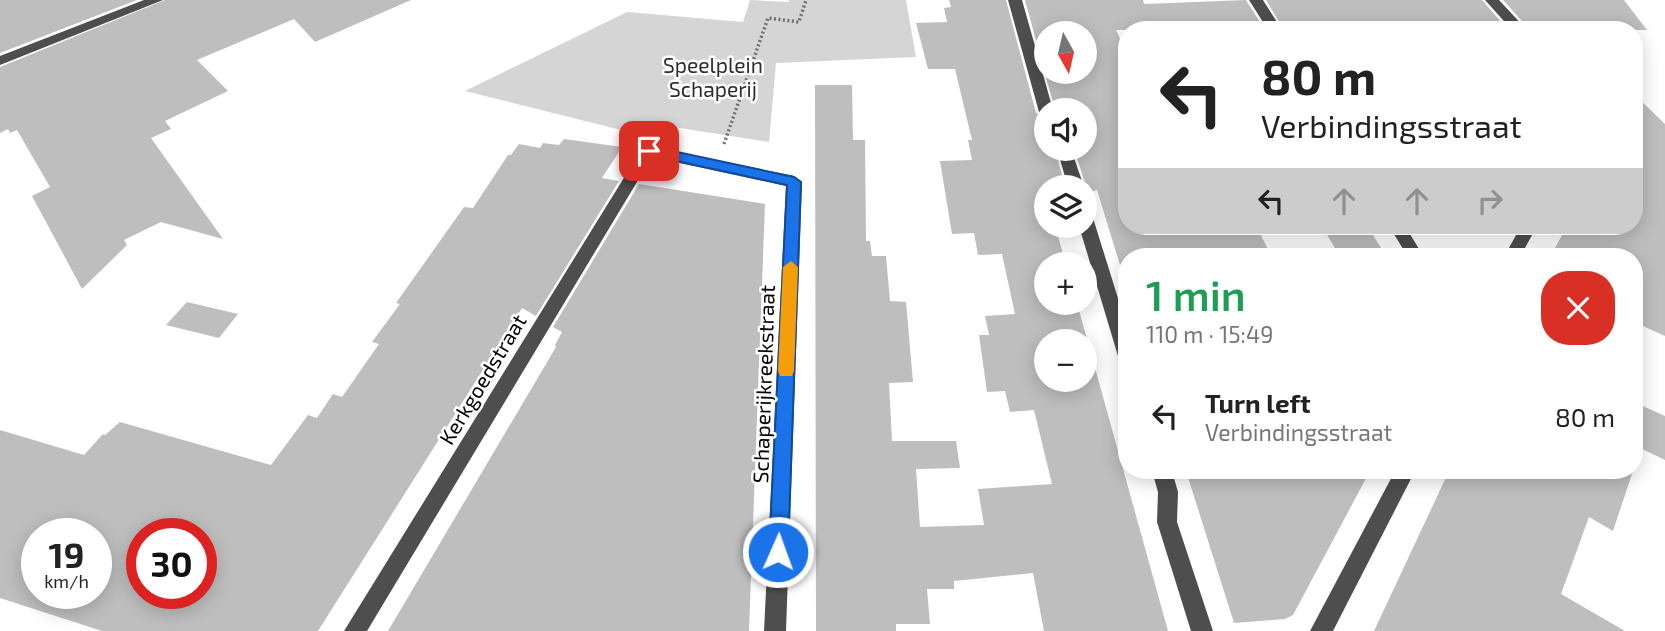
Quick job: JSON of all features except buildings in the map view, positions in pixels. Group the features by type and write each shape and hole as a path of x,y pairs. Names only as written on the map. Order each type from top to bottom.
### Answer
{"street":[{"path":"0,61 156,0"},
{"path":"1015,0 1042,98"},
{"path":"1256,0 1269,21"},
{"path":"1492,0 1512,21"},
{"name":"Kerkgoedstraat","path":"355,631 649,151 718,163"},
{"name":"Schaperijkreekstraat","path":"718,163 794,182 775,631"},
{"path":"1091,238 1118,326"},
{"path":"1164,479 1168,492 1167,522 1202,631"},
{"path":"1321,631 1401,479"}],"path":[{"path":"718,163 768,18 799,22 806,0"}],"green space":[{"name":"Speelplein Schaperij","path":"750,0 906,0 916,57 776,63 769,142 636,121 629,132 465,91 627,12 743,22"}],"slow traffic":[{"path":"786,371 791,267"}],"route":[{"path":"649,151 718,163 794,182 778,552"}]}
